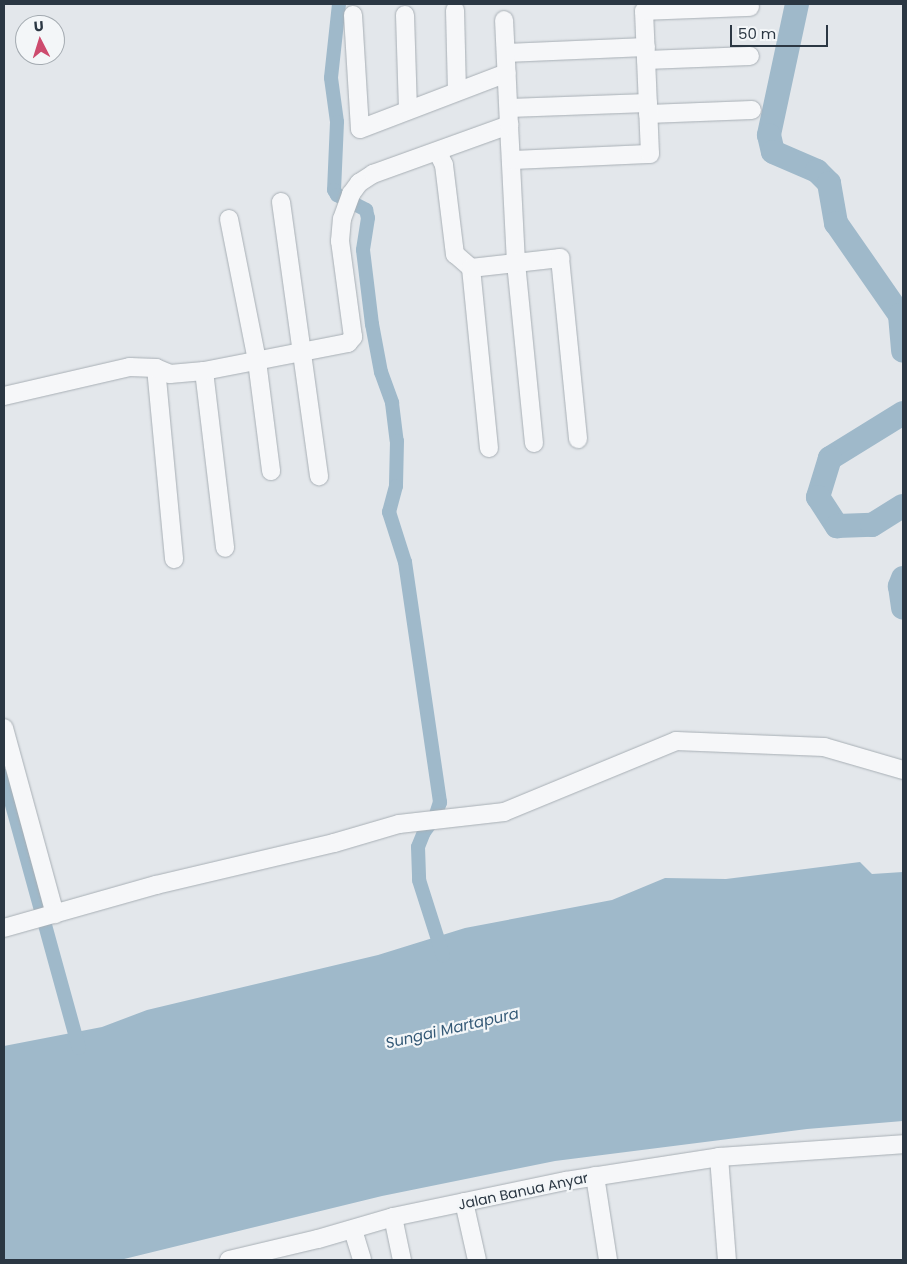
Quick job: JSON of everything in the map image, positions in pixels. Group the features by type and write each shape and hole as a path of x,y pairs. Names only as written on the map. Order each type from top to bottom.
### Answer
{"street":[{"path":"511,160 650,154 644,11 750,7"},
{"path":"454,10 457,92"},
{"path":"353,15 360,128 507,73"},
{"path":"405,15 408,110"},
{"path":"504,20 516,263 534,443"},
{"path":"506,53 750,56"},
{"path":"4,396 130,367 156,368 170,374 204,371 348,343 353,337 340,241 348,201 365,178 438,153 509,117 648,108 752,110"},
{"path":"438,153 444,166 455,254 471,268 489,448"},
{"path":"281,202 319,476"},
{"path":"229,218 257,361 271,471"},
{"path":"471,268 560,258 578,439"},
{"path":"156,368 174,559"},
{"path":"204,371 225,548"},
{"path":"4,728 46,916"},
{"path":"4,928 156,884 423,820 463,819 504,812 676,741 824,747 903,770"},
{"name":"Jalan Banua Anyar","path":"229,1260 353,1230 393,1217 595,1176 719,1157 903,1144"},
{"path":"719,1157 727,1260"},
{"path":"595,1176 608,1260"},
{"path":"464,1202 477,1260"},
{"path":"393,1217 402,1260"},
{"path":"353,1230 362,1260"}],"water":[{"name":"Sungai Martapura","path":"860,862 872,874 903,872 903,1121 807,1129 555,1161 382,1196 120,1260 4,1260 4,1046 102,1027 147,1010 378,955 465,928 612,900 665,878 726,879"}],"waterway":[{"path":"339,4 331,78 337,122 334,190 337,195 366,210 368,218 363,250 372,324 381,372 392,403 397,441 396,486 389,512 405,562 440,802 435,817 424,832 418,847 419,880 443,955"},
{"path":"797,4 769,135 773,152 817,171 829,183 836,223 900,315 903,351"},
{"path":"903,413 830,458 818,497 837,526 872,525 903,506"},
{"path":"903,578 900,586 903,608"},
{"path":"4,776 79,1048"}]}
